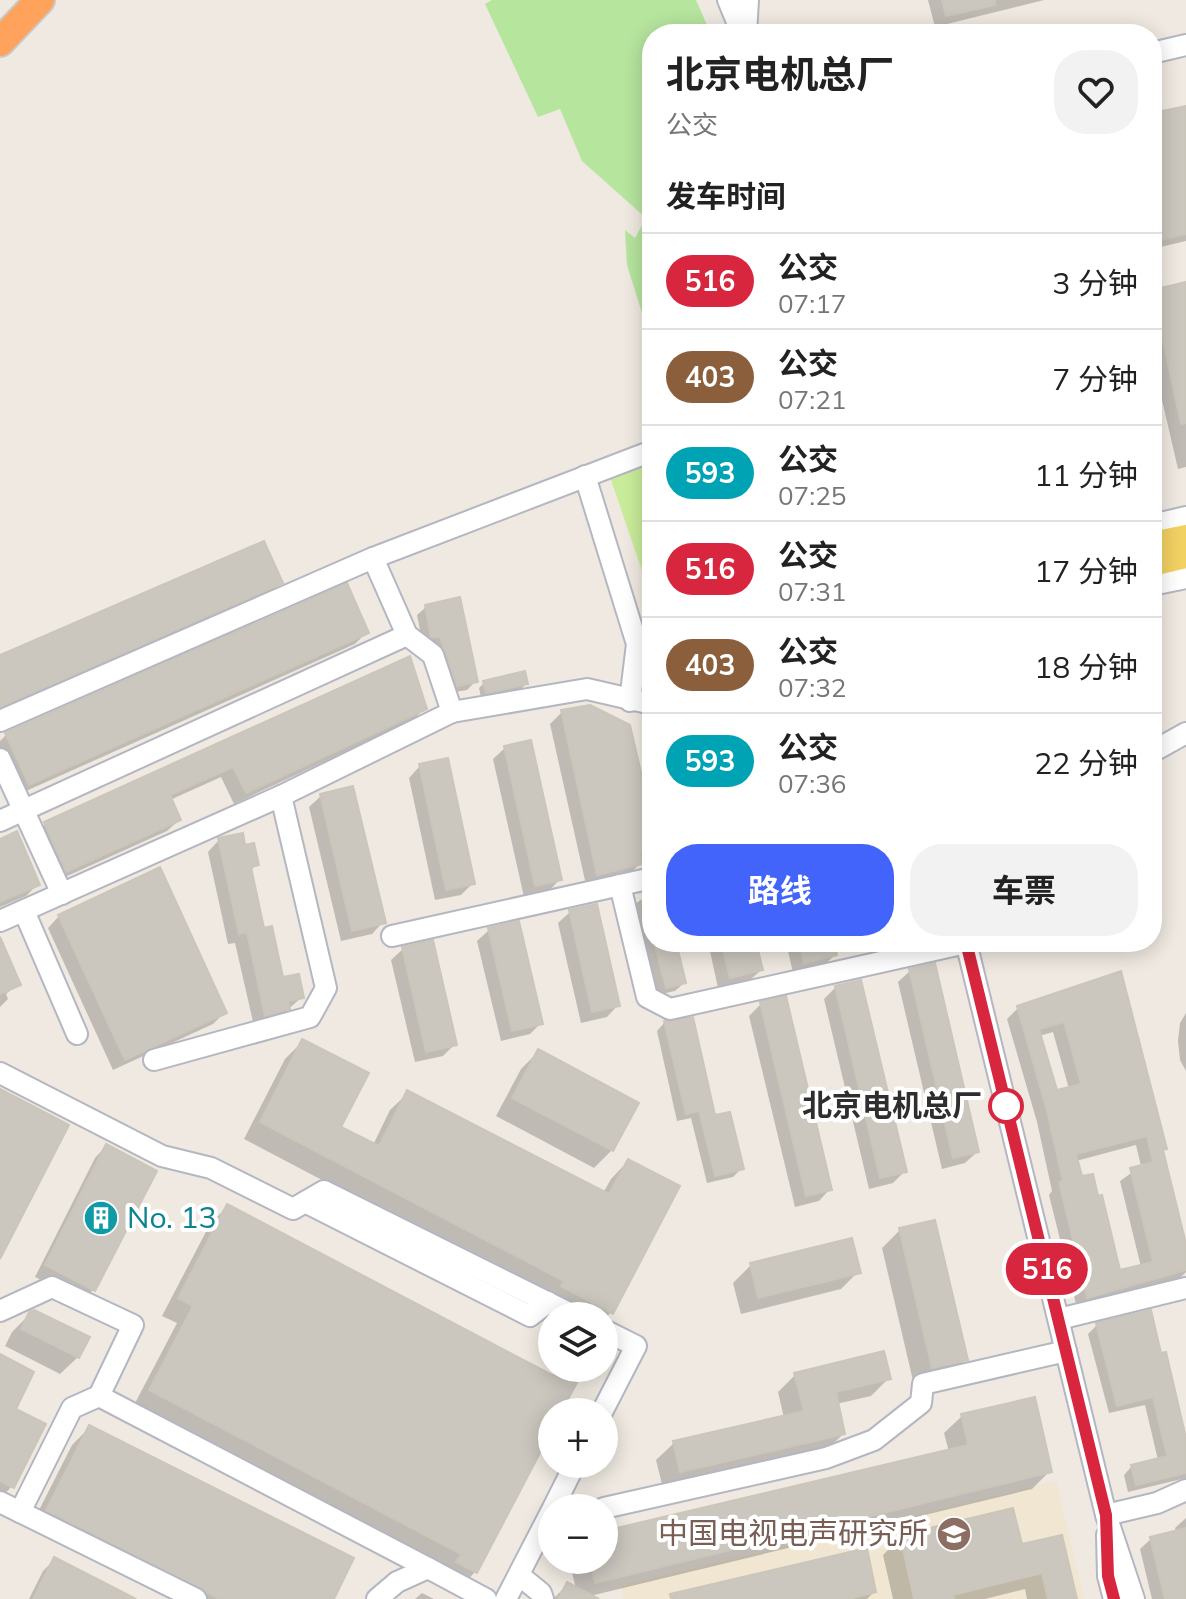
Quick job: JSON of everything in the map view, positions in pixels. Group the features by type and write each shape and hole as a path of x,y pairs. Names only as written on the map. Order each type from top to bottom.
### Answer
{"highway":[{"path":"0,42 40,0"}],"main road":[{"path":"1162,542 1186,537"},
{"path":"1162,562 1186,556"}],"street":[{"path":"728,0 739,24"},
{"path":"740,0 743,24"},
{"path":"745,24 748,0"},
{"path":"1162,51 1186,45"},
{"path":"0,721 373,558 642,455"},
{"path":"585,476 637,644 630,701"},
{"path":"1162,523 1186,517"},
{"path":"373,558 407,635 433,655 452,712"},
{"path":"1162,583 1186,578"},
{"path":"0,821 407,635"},
{"path":"0,921 281,796 452,712 587,689 642,703"},
{"path":"1162,746 1186,733"},
{"path":"0,759 62,894"},
{"path":"154,1060 310,1017 326,988 281,796"},
{"path":"392,936 642,880"},
{"path":"620,885 647,997 670,1009 922,952"},
{"path":"24,911 77,1034"},
{"path":"968,952 1106,1515 1134,1599"},
{"path":"0,1073 162,1156 211,1168 293,1209 324,1191 548,1302"},
{"path":"0,1311 52,1287 133,1325 99,1396 72,1408 20,1512"},
{"path":"1059,1319 1186,1288"},
{"path":"618,1337 636,1346 618,1381"},
{"path":"618,1505 826,1458 874,1440 898,1422 921,1403 923,1384 1066,1351"},
{"path":"99,1396 486,1599"},
{"path":"1106,1515 1157,1503 1186,1490"},
{"path":"0,1502 196,1599"},
{"path":"1106,1515 1108,1576 1114,1599"},
{"path":"506,1599 538,1539"},
{"path":"377,1599 397,1582 428,1568"},
{"path":"519,1575 541,1593 543,1599"}],"shaded area":[{"name":"中国电视电声研究所","path":"1056,1481 1084,1599 624,1599 621,1586"}],"green space":[{"path":"492,0 696,0 707,24 642,24 642,214 582,161 560,109 538,117 485,4"},
{"path":"642,225 642,313 627,265 625,230 635,238"},
{"path":"642,462 642,571 609,474"}],"building":[{"path":"942,0 995,0 995,5 946,16"},
{"path":"1186,106 1186,234 1162,240 1162,111"},
{"path":"1186,282 1186,423 1181,424 1162,336 1162,288"},
{"path":"264,541 283,583 0,707 0,655"},
{"path":"347,583 369,633 29,785 5,733"},
{"path":"460,597 478,682 457,686 440,637 431,637 425,605"},
{"path":"410,656 427,709 246,793 233,767 170,795 181,820 66,872 44,822"},
{"path":"525,671 528,684 486,693 483,681"},
{"path":"590,705 630,725 642,777 642,864 597,875 561,710"},
{"path":"531,740 562,880 535,886 504,746"},
{"path":"448,758 475,884 446,890 419,764"},
{"path":"353,786 386,923 352,931 320,794"},
{"path":"17,831 40,885 0,902 0,839"},
{"path":"243,833 245,845 254,843 259,865 251,867 264,928 272,926 283,977 299,974 304,998 288,1001 290,1009 265,1016 247,932 239,934 218,838"},
{"path":"160,867 227,1013 125,1060 58,915"},
{"path":"597,904 620,1006 592,1012 569,910"},
{"path":"519,921 543,1024 512,1031 488,928"},
{"path":"0,937 21,985 0,994"},
{"path":"433,940 457,1045 426,1052 402,947"},
{"path":"657,952 678,952 686,983 666,988"},
{"path":"724,952 758,952 763,970 730,978"},
{"path":"801,952 836,952 837,955 804,963"},
{"path":"935,963 979,1152 953,1158 909,969"},
{"path":"1121,971 1167,1149 1163,1150 1186,1244 1186,1270 1087,1298 1059,1182 1063,1181 1047,1111 1017,1006","holes":["1064,1022 1081,1084 1057,1090 1039,1029","1147,1136 1153,1162 1130,1168 1153,1262 1120,1270 1102,1195 1098,1196 1093,1174 1082,1176 1076,1154"]},
{"path":"861,980 907,1172 880,1178 835,986"},
{"path":"786,996 832,1190 806,1196 760,1002"},
{"path":"693,1017 715,1115 730,1112 744,1169 715,1176 699,1111 686,1114 664,1021"},
{"path":"302,1039 369,1073 341,1127 379,1146 407,1090 609,1194 628,1159 680,1186 618,1304 618,1302 591,1302 561,1286 564,1281 260,1122"},
{"path":"538,1049 639,1103 613,1151 512,1098"},
{"path":"0,1089 69,1125 0,1259"},
{"name":"No. 13","path":"106,1144 157,1171 95,1291 45,1265"},
{"path":"227,1204 538,1368 538,1382 577,1382 569,1398 538,1398 538,1457 477,1573 456,1562 461,1554 149,1390 193,1306 178,1298"},
{"path":"935,1220 968,1360 932,1368 899,1228"},
{"path":"852,1238 861,1273 758,1298 750,1263"},
{"path":"34,1310 90,1337 79,1358 21,1329 29,1312"},
{"path":"1151,1310 1161,1353 1166,1352 1186,1438 1186,1473 1136,1485 1131,1465 1167,1456 1153,1397 1117,1406 1096,1323"},
{"path":"884,1351 891,1379 836,1392 845,1434 680,1472 673,1441 804,1411 794,1373"},
{"path":"0,1354 34,1372 16,1409 46,1424 14,1488 0,1481"},
{"path":"1035,1397 1052,1472 595,1583 593,1574 618,1574 618,1528 968,1445 961,1414"},
{"path":"89,1425 354,1558 334,1599 219,1599 46,1510"},
{"path":"1013,1508 1022,1544 1062,1535 1077,1599 1048,1599 1042,1573 953,1595 954,1599 914,1599 900,1535"},
{"path":"1186,1528 1186,1599 1165,1599 1150,1537"},
{"path":"867,1548 876,1592 849,1599 671,1599 670,1594"},
{"path":"54,1557 136,1599 33,1599"},
{"path":"567,1582 578,1588 599,1599 558,1599"}],"bus line":[{"name":"516","path":"968,952 1106,1515 1108,1576 1114,1599"}],"place":[{"name":"北京电机总厂","path":"1006,1106"},
{"name":"No. 13","path":"101,1218"},
{"name":"中国电视电声研究所","path":"954,1534"}]}
